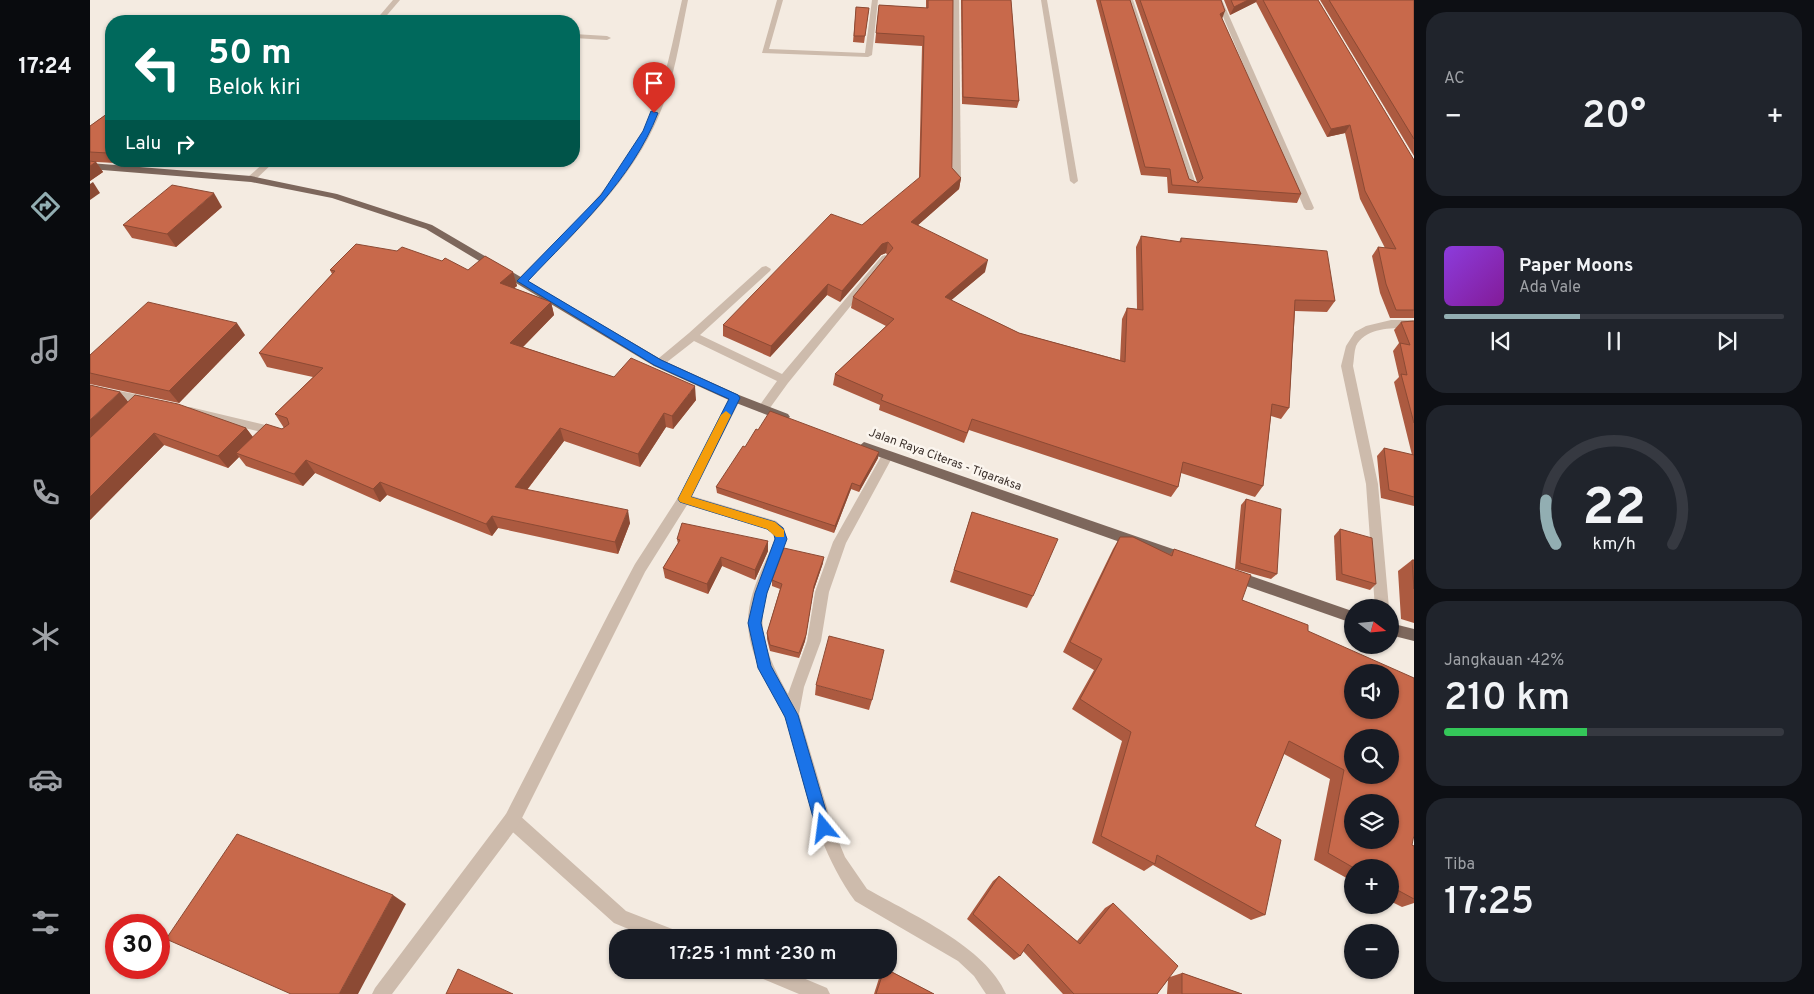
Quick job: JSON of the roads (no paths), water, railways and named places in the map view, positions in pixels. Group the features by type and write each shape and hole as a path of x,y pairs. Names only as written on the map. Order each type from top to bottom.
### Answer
{"main road":[{"path":"90,166 251,179 334,196 429,227 658,363 735,398 799,422"},
{"name":"Jalan Raya Citeras - Tigaraksa","path":"852,443 1192,562"},
{"path":"1220,571 1344,614"},
{"path":"1399,631 1414,635"}],"street":[{"path":"383,15 397,0"},
{"path":"522,281 604,197 647,131 668,77 685,0"},
{"path":"780,0 765,51 868,55 875,0"},
{"path":"956,0 956,180"},
{"path":"1044,0 1074,182"},
{"path":"1130,0 1192,187"},
{"path":"1219,0 1309,208"},
{"path":"580,36 607,38"},
{"path":"251,179 264,167"},
{"path":"763,409 784,380 885,258"},
{"path":"658,363 693,336 766,269"},
{"path":"1381,599 1372,484 1347,366 1351,346 1359,335 1391,324 1414,324"},
{"path":"693,336 784,380"},
{"path":"90,389 163,404"},
{"path":"381,994 512,820 619,607 640,568 684,499 735,398"},
{"path":"131,413 144,400"},
{"path":"182,409 266,428 291,436"},
{"path":"791,715 798,687 814,641 822,592 840,542 887,456"},
{"path":"684,499 771,525 779,532 781,539 761,593 755,623 765,668 791,715 824,828 835,858 849,881 861,895 964,955 980,970 997,994"},
{"path":"512,820 620,918 650,929"},
{"path":"784,979 821,994"}]}
